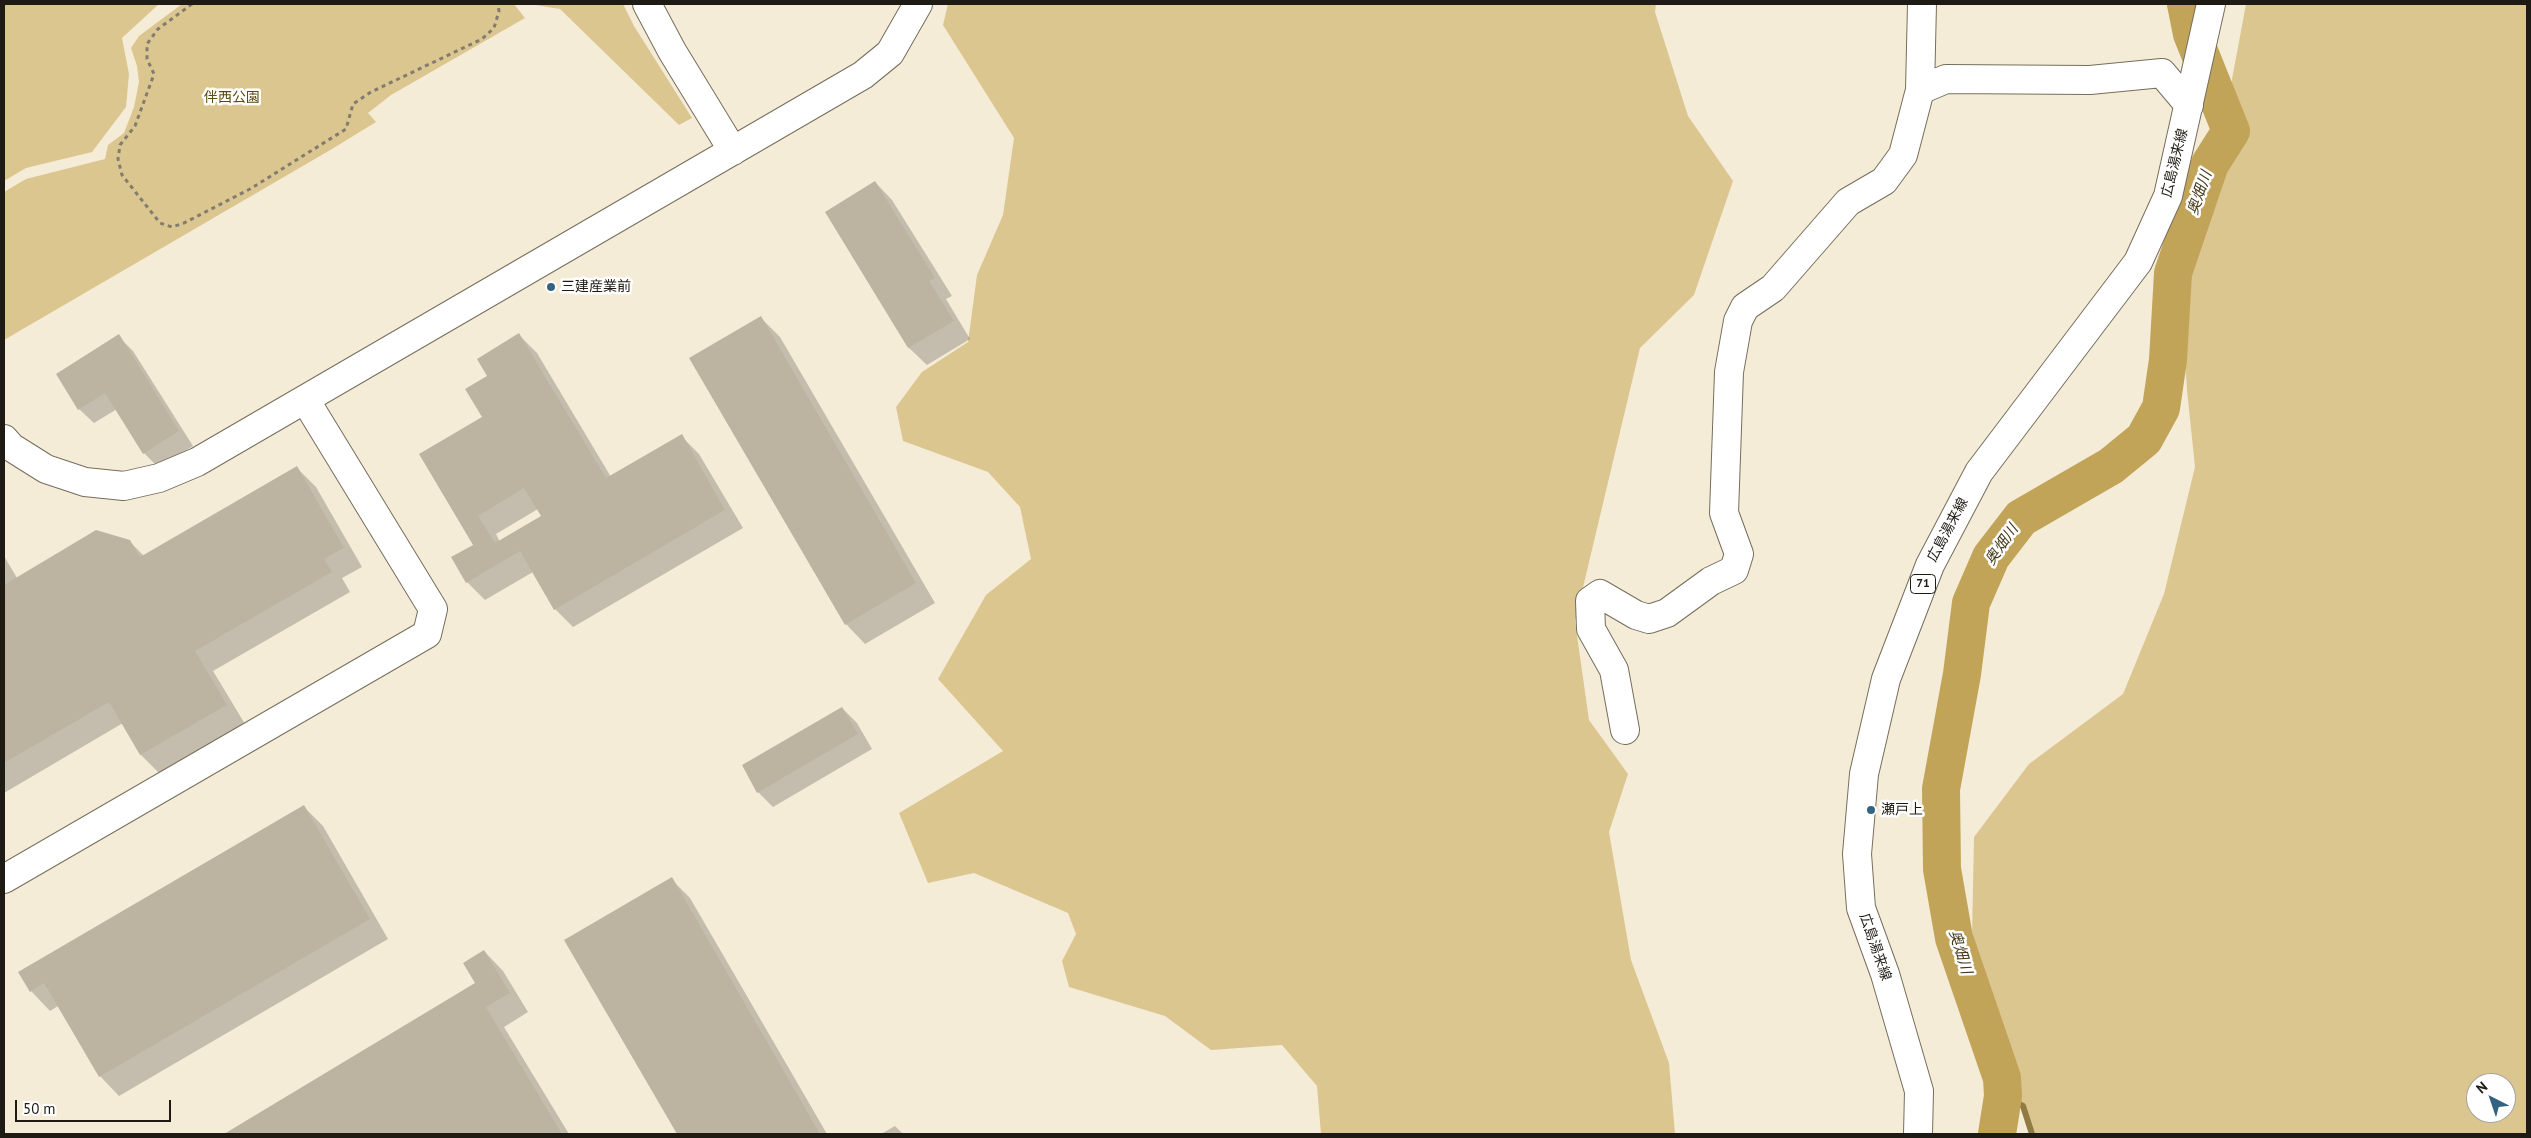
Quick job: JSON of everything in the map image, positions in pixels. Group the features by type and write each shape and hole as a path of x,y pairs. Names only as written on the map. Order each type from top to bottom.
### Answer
{"street":[{"path":"647,4 672,51 733,151"},
{"path":"4,439 11,447 46,470 85,482 124,486 159,478 198,462 306,401 863,75 890,52 918,4"},
{"path":"1625,730 1614,670 1591,629 1590,600 1600,594 1636,615 1649,620 1667,612 1711,581 1734,570 1739,554 1724,513 1729,372 1738,321 1745,307 1773,288 1848,202 1884,181 1903,154 1920,90 1922,4"},
{"name":"広島湯来線","path":"1918,1134 1920,1091 1885,974 1861,908 1858,854 1864,774 1886,679 1930,564 1979,472 2138,262 2168,196 2209,13"},
{"path":"1920,90 1946,79 2090,80 2162,73 2190,97"},
{"path":"4,879 428,634 433,609 306,401"}],"path":[{"path":"192,4 158,29 147,44 147,58 154,74 135,126 120,145 118,159 122,175 160,223 172,227 184,223 250,189 346,129 353,104 370,92 482,40 494,28 499,11 498,4"}],"green space":[{"path":"4,4 159,4 122,38 129,74 126,107 92,152 26,168 4,181"},
{"name":"伴西公園","path":"182,4 514,4 525,18 391,95 368,113 376,122 4,340 4,192 26,179 105,159 108,145 124,133 134,107 139,82 137,66 131,48 139,36"},
{"path":"529,4 623,4 634,26 692,118 679,125 560,9"},
{"path":"948,4 1656,4 1655,12 1688,116 1733,181 1694,295 1640,348 1575,621 1589,720 1628,774 1609,832 1631,960 1669,1063 1675,1134 1321,1134 1317,1086 1282,1045 1211,1050 1165,1016 1069,987 1062,961 1076,934 1068,913 974,873 928,883 899,813 1003,751 938,679 986,595 1031,559 1020,507 988,472 903,441 896,407 922,372 968,342 977,275 1003,215 1014,138 943,25"},
{"path":"2246,4 2527,4 2527,1134 2032,1134 1989,1028 1972,937 1974,837 2029,764 2123,694 2164,594 2195,467 2187,390 2180,276 2211,192"}],"building":[{"path":"875,181 935,278 929,281 954,321 908,348 825,212"},
{"path":"761,316 916,583 845,625 689,358"},
{"path":"519,333 606,478 682,434 725,510 554,610 520,551 466,583 451,557 473,545 419,454 482,417 465,389 487,376 477,359","holes":["524,488 541,516 495,543 478,516"]},
{"path":"119,334 179,431 143,454 105,393 78,410 56,374"},
{"path":"297,466 344,548 324,559 332,572 195,651 227,705 140,755 109,702 4,763 4,585 96,530 130,540 140,557"},
{"path":"842,707 858,734 757,793 742,765"},
{"path":"304,805 370,919 99,1077 44,983 30,992 18,972"},
{"path":"672,877 820,1134 677,1134 564,940"},
{"path":"484,950 510,993 486,1007 562,1134 224,1134 475,983 463,963"}],"waterway":[{"name":"奥畑川","path":"1997,1134 2003,1096 2002,1078 1954,938 1942,869 1941,789 1962,674 1971,603 1991,557 2021,518 2111,466 2144,439 2161,408 2168,360 2173,273 2210,164 2231,131 2192,34 2186,4"},
{"path":"2003,1096 2023,1106 2032,1134"}],"place":[{"name":"三建産業前","path":"551,287"},
{"name":"瀬戸上","path":"1871,810"}]}
